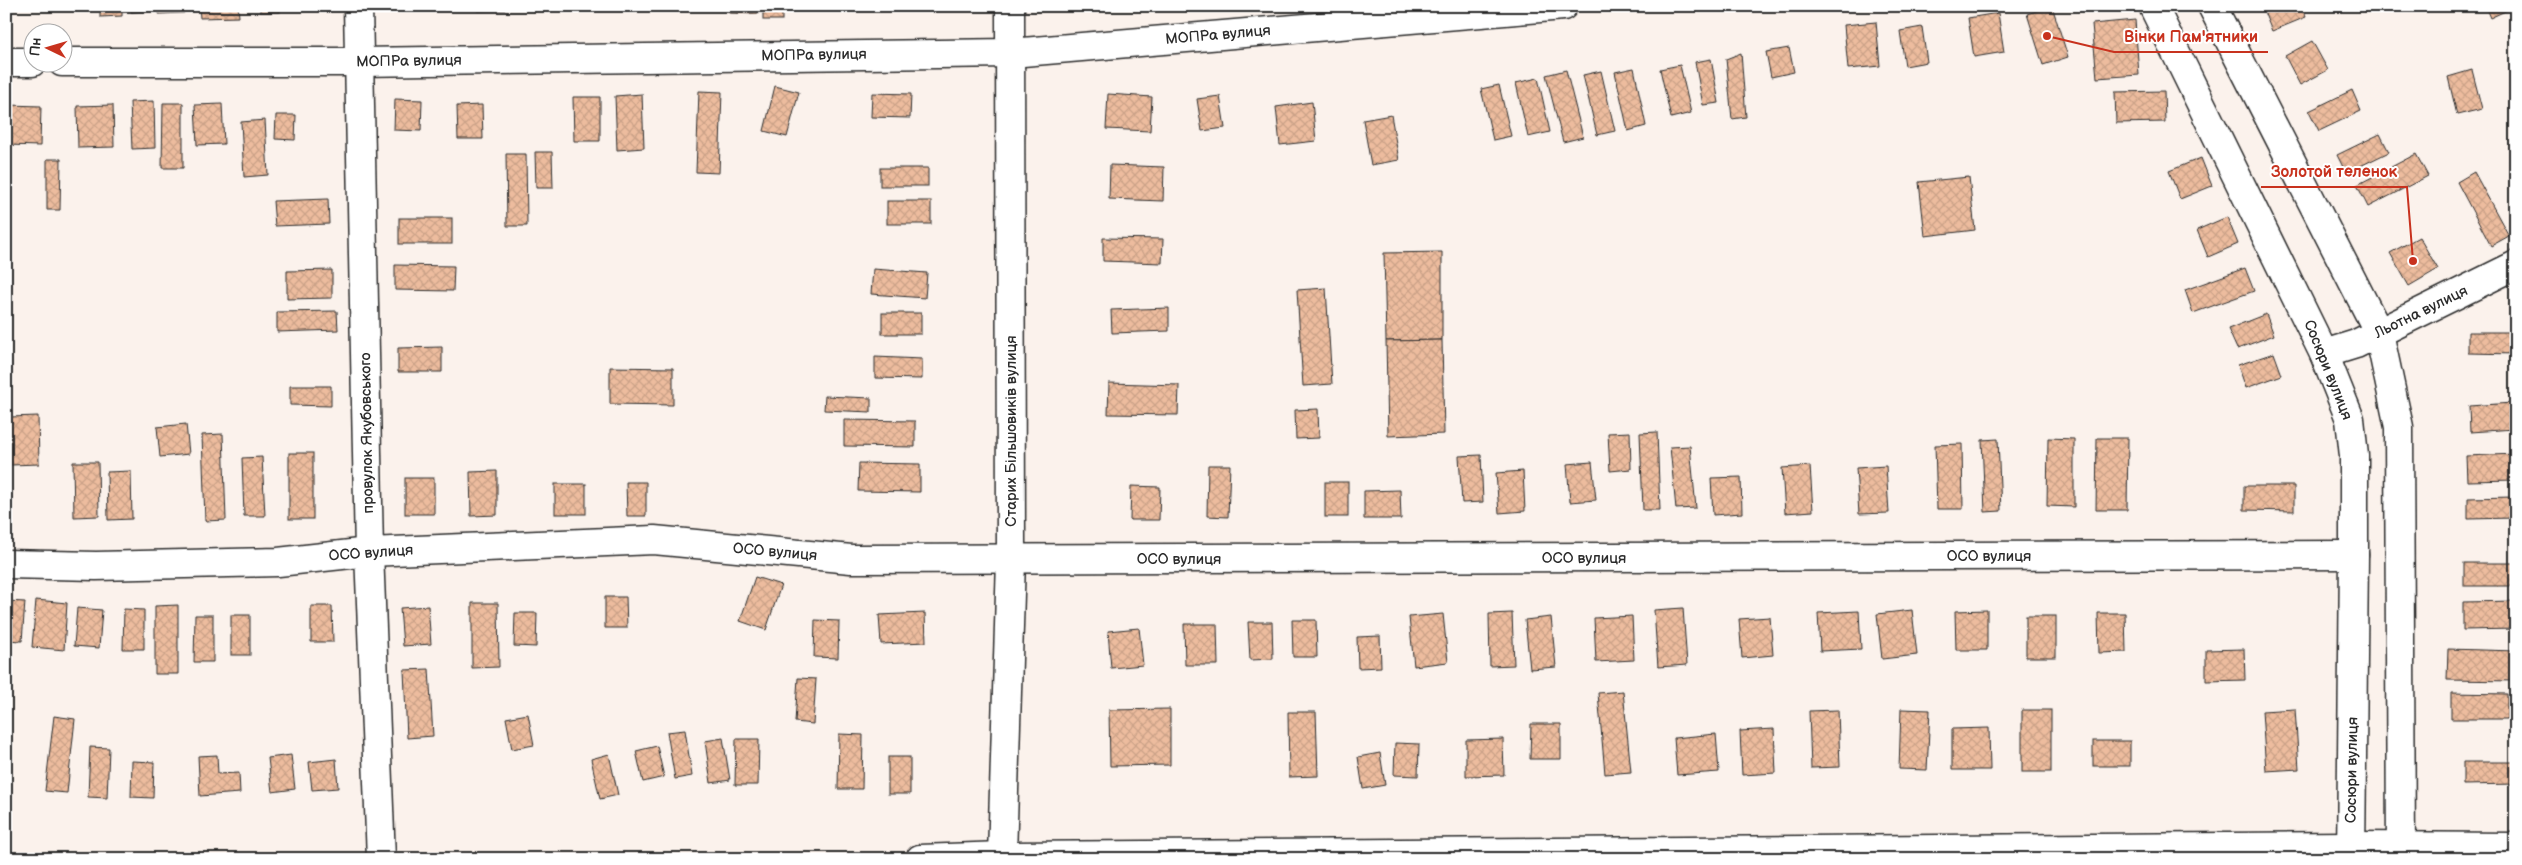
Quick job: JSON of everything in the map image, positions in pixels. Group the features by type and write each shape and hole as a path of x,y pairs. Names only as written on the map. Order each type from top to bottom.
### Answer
{"street":[{"name":"провулок Якубовського","path":"358,6 369,552 380,859"},
{"name":"Старих Більшовиків вулиця","path":"1002,856 1011,560 1010,6"},
{"name":"МОПРа вулиця","path":"72,62 359,62 1010,53 1563,6"},
{"name":"Сосюри вулиця","path":"2153,6 2324,354 2350,419 2354,456 2351,852"},
{"path":"2212,6 2379,333 2399,427 2401,853"},
{"path":"6,62 22,62"},
{"name":"Льотна вулиця","path":"2324,354 2356,344 2516,265"},
{"name":"ОСО вулиця","path":"6,564 96,566 278,562 369,552 654,540 851,558 1011,560 2354,555"},
{"path":"920,859 1002,856 2401,853 2516,847"}],"building":[{"path":"100,6 122,6 122,16 100,17"},
{"path":"131,6 148,6 148,11 131,12"},
{"path":"159,6 184,6 184,13 159,14"},
{"path":"199,6 238,6 239,17 200,18"},
{"path":"260,6 280,6 280,12 260,12"},
{"path":"477,6 505,6 505,10 477,11"},
{"path":"568,6 591,6 591,9 568,11"},
{"path":"729,6 758,6 758,14 729,13"},
{"path":"763,6 782,6 782,20 763,20"},
{"path":"2052,6 2068,57 2043,65 2027,14"},
{"path":"2277,6 2301,6 2306,17 2272,31 2264,12"},
{"path":"2485,6 2516,6 2490,18"},
{"path":"1998,13 2004,52 1974,57 1968,18"},
{"path":"2135,20 2139,75 2097,78 2092,24"},
{"path":"1876,22 1880,66 1848,69 1844,25"},
{"path":"1922,27 1927,62 1905,66 1900,31"},
{"path":"2312,41 2328,70 2300,85 2285,56"},
{"path":"1789,48 1794,72 1771,77 1766,52"},
{"path":"1741,53 1746,117 1732,119 1726,59"},
{"path":"1711,59 1719,103 1703,105 1695,62"},
{"path":"1680,65 1691,113 1671,118 1660,69"},
{"path":"1634,68 1646,126 1628,131 1615,72"},
{"path":"1566,70 1583,137 1563,142 1546,75"},
{"path":"2472,70 2482,109 2457,115 2448,77"},
{"path":"1601,71 1615,131 1597,135 1583,75"},
{"path":"1538,78 1550,132 1528,137 1516,83"},
{"path":"1499,85 1511,136 1493,140 1481,89"},
{"path":"775,86 799,92 787,137 764,131"},
{"path":"2352,90 2361,111 2319,131 2309,111"},
{"path":"699,91 722,92 719,173 696,172"},
{"path":"2164,91 2165,122 2116,123 2115,92"},
{"path":"872,93 911,94 910,118 871,117"},
{"path":"642,94 644,148 617,150 615,96"},
{"path":"1108,94 1152,97 1150,131 1106,129"},
{"path":"1220,96 1225,128 1202,131 1197,99"},
{"path":"573,97 600,97 600,141 574,141"},
{"path":"395,99 422,100 421,131 394,130"},
{"path":"154,101 155,148 132,149 130,102"},
{"path":"1312,102 1316,141 1280,145 1276,107"},
{"path":"163,103 183,103 183,168 162,168"},
{"path":"222,104 224,144 197,145 195,105"},
{"path":"8,105 41,106 40,146 7,145"},
{"path":"113,105 114,147 78,148 77,106"},
{"path":"482,105 483,139 458,139 457,106"},
{"path":"276,115 296,115 295,140 275,139"},
{"path":"1391,115 1399,160 1371,165 1363,120"},
{"path":"265,120 268,175 244,177 241,122"},
{"path":"2380,134 2389,152 2346,173 2337,155"},
{"path":"535,152 552,152 553,188 536,188"},
{"path":"506,154 526,154 527,226 507,226"},
{"path":"2416,154 2428,176 2368,207 2357,185"},
{"path":"2201,158 2212,186 2180,199 2169,171"},
{"path":"47,159 61,159 60,210 47,210"},
{"path":"1110,165 1164,167 1163,201 1109,199"},
{"path":"880,168 928,168 928,186 880,186"},
{"path":"2474,172 2509,236 2491,246 2457,182"},
{"path":"1969,177 1975,230 1925,236 1919,182"},
{"path":"328,199 329,224 275,226 273,201"},
{"path":"887,201 931,201 931,224 887,224"},
{"path":"2227,217 2238,244 2208,257 2197,230"},
{"path":"399,218 452,218 452,244 399,244"},
{"path":"2419,237 2438,269 2409,286 2390,253"},
{"path":"1103,238 1163,239 1162,263 1103,261"},
{"path":"1442,252 1442,340 1386,341 1384,253"},
{"path":"395,265 454,266 453,291 395,290"},
{"path":"2245,268 2254,291 2193,313 2185,290"},
{"path":"873,269 927,273 925,298 871,294"},
{"path":"332,270 332,298 287,299 287,271"},
{"path":"1326,288 1332,384 1303,386 1297,290"},
{"path":"1169,308 1169,331 1112,333 1111,310"},
{"path":"337,311 338,330 277,332 277,312"},
{"path":"882,313 921,313 921,334 882,334"},
{"path":"2266,314 2274,335 2237,349 2228,329"},
{"path":"2468,332 2516,332 2516,354 2468,353"},
{"path":"1442,340 1444,434 1388,436 1386,341"},
{"path":"442,347 442,372 398,372 398,348"},
{"path":"2274,353 2282,375 2246,388 2238,365"},
{"path":"875,357 922,359 922,379 875,378"},
{"path":"610,367 673,368 673,405 610,404"},
{"path":"1109,383 1179,385 1178,415 1108,414"},
{"path":"290,386 331,386 331,406 290,405"},
{"path":"825,396 871,398 871,412 824,410"},
{"path":"2512,403 2514,429 2470,432 2469,406"},
{"path":"1318,409 1319,438 1296,439 1295,410"},
{"path":"38,416 39,464 11,465 10,417"},
{"path":"844,420 915,421 915,447 844,446"},
{"path":"186,424 189,454 160,457 157,427"},
{"path":"1630,432 1631,469 1610,471 1608,433"},
{"path":"1657,432 1660,510 1643,510 1640,433"},
{"path":"223,434 226,520 205,521 202,435"},
{"path":"2048,438 2074,439 2074,507 2047,506"},
{"path":"2097,438 2128,438 2127,510 2096,510"},
{"path":"1998,439 2001,511 1985,512 1982,440"},
{"path":"1962,444 1963,509 1937,509 1935,445"},
{"path":"1690,446 1696,508 1676,509 1670,447"},
{"path":"289,453 313,453 313,519 289,519"},
{"path":"2516,454 2516,480 2467,481 2466,456"},
{"path":"1481,455 1483,502 1462,503 1459,456"},
{"path":"262,457 265,516 244,516 242,458"},
{"path":"73,462 98,462 99,516 74,517"},
{"path":"1592,462 1596,500 1570,502 1567,464"},
{"path":"859,463 920,464 920,492 858,491"},
{"path":"1208,465 1230,465 1228,517 1207,516"},
{"path":"1810,466 1813,511 1785,513 1782,468"},
{"path":"1886,466 1889,513 1859,514 1856,468"},
{"path":"131,471 132,519 108,520 107,472"},
{"path":"497,471 497,515 471,516 470,472"},
{"path":"1523,471 1525,511 1499,513 1496,473"},
{"path":"1741,477 1742,513 1713,515 1711,478"},
{"path":"405,478 434,478 434,514 405,514"},
{"path":"626,482 646,482 646,516 627,516"},
{"path":"1325,482 1348,482 1348,517 1325,517"},
{"path":"555,484 586,484 586,514 555,514"},
{"path":"1131,486 1160,487 1159,520 1130,520"},
{"path":"2244,486 2294,486 2294,511 2244,510"},
{"path":"1400,490 1401,519 1364,519 1364,491"},
{"path":"2513,497 2513,518 2468,519 2468,498"},
{"path":"2464,563 2516,563 2516,586 2464,586"},
{"path":"755,577 781,585 766,630 740,621"},
{"path":"605,597 626,597 627,628 605,628"},
{"path":"36,600 67,603 64,650 32,647"},
{"path":"6,601 25,602 22,641 6,640"},
{"path":"2516,601 2516,629 2463,630 2463,602"},
{"path":"472,603 498,603 499,667 472,668"},
{"path":"178,605 178,674 155,674 155,606"},
{"path":"311,606 332,606 333,642 311,642"},
{"path":"428,606 431,644 403,646 400,608"},
{"path":"77,608 102,610 99,648 74,646"},
{"path":"1683,608 1687,665 1658,667 1654,610"},
{"path":"124,609 144,610 144,649 123,649"},
{"path":"1912,610 1917,655 1882,659 1877,614"},
{"path":"1987,610 1987,650 1956,650 1955,611"},
{"path":"1859,611 1861,649 1820,651 1818,613"},
{"path":"515,613 537,613 536,647 514,646"},
{"path":"925,613 926,642 881,644 879,615"},
{"path":"1512,613 1514,665 1490,666 1489,614"},
{"path":"2098,613 2125,613 2126,652 2099,653"},
{"path":"1443,614 1448,662 1414,666 1409,617"},
{"path":"195,615 213,615 213,662 194,662"},
{"path":"231,615 250,615 250,655 231,655"},
{"path":"1632,616 1634,660 1596,662 1594,618"},
{"path":"2026,616 2056,616 2056,657 2026,657"},
{"path":"1551,617 1556,667 1530,669 1525,620"},
{"path":"1770,617 1773,655 1742,658 1739,619"},
{"path":"815,620 839,621 838,658 814,657"},
{"path":"1292,620 1316,620 1317,657 1293,657"},
{"path":"1248,622 1272,622 1273,659 1250,660"},
{"path":"1184,624 1217,624 1218,665 1185,665"},
{"path":"1139,628 1143,665 1111,668 1108,631"},
{"path":"1380,636 1381,667 1358,668 1357,637"},
{"path":"2244,649 2245,680 2206,681 2206,650"},
{"path":"2448,649 2516,651 2516,681 2447,680"},
{"path":"429,669 433,736 407,738 404,670"},
{"path":"798,678 816,679 813,724 795,722"},
{"path":"1623,691 1631,772 1605,774 1598,693"},
{"path":"2451,693 2507,694 2507,719 2451,719"},
{"path":"1170,709 1170,765 1110,766 1109,710"},
{"path":"1901,709 1930,710 1927,770 1899,769"},
{"path":"2295,709 2299,769 2266,771 2262,711"},
{"path":"1838,710 1840,767 1811,768 1809,711"},
{"path":"2022,710 2051,710 2051,772 2022,772"},
{"path":"1288,712 1316,712 1318,776 1289,777"},
{"path":"528,714 534,745 512,749 506,718"},
{"path":"54,716 75,719 67,793 45,791"},
{"path":"1531,724 1561,724 1561,759 1530,759"},
{"path":"1989,728 1990,770 1952,770 1952,729"},
{"path":"1774,729 1776,773 1742,775 1740,731"},
{"path":"685,730 692,776 675,779 667,732"},
{"path":"839,734 863,735 862,789 838,789"},
{"path":"1716,734 1719,772 1677,775 1674,738"},
{"path":"723,738 730,780 711,783 705,741"},
{"path":"736,739 759,739 758,785 735,785"},
{"path":"1503,739 1504,775 1466,776 1466,740"},
{"path":"2093,741 2130,741 2130,766 2093,766"},
{"path":"1395,743 1419,744 1418,776 1394,775"},
{"path":"657,746 664,777 643,782 636,751"},
{"path":"90,747 109,748 107,798 88,797"},
{"path":"1380,753 1385,785 1363,789 1358,757"},
{"path":"609,754 618,795 600,799 591,759"},
{"path":"217,755 218,774 239,773 240,793 200,796 198,756"},
{"path":"291,755 295,789 272,792 268,758"},
{"path":"888,757 910,757 910,794 888,794"},
{"path":"336,759 338,788 312,790 309,762"},
{"path":"132,761 154,762 153,798 131,797"},
{"path":"2463,762 2516,762 2516,784 2463,785"}],"place":[{"name":"Вінки Пам'ятники","path":"2047,36"},
{"name":"Золотой теленок","path":"2413,261"}]}
